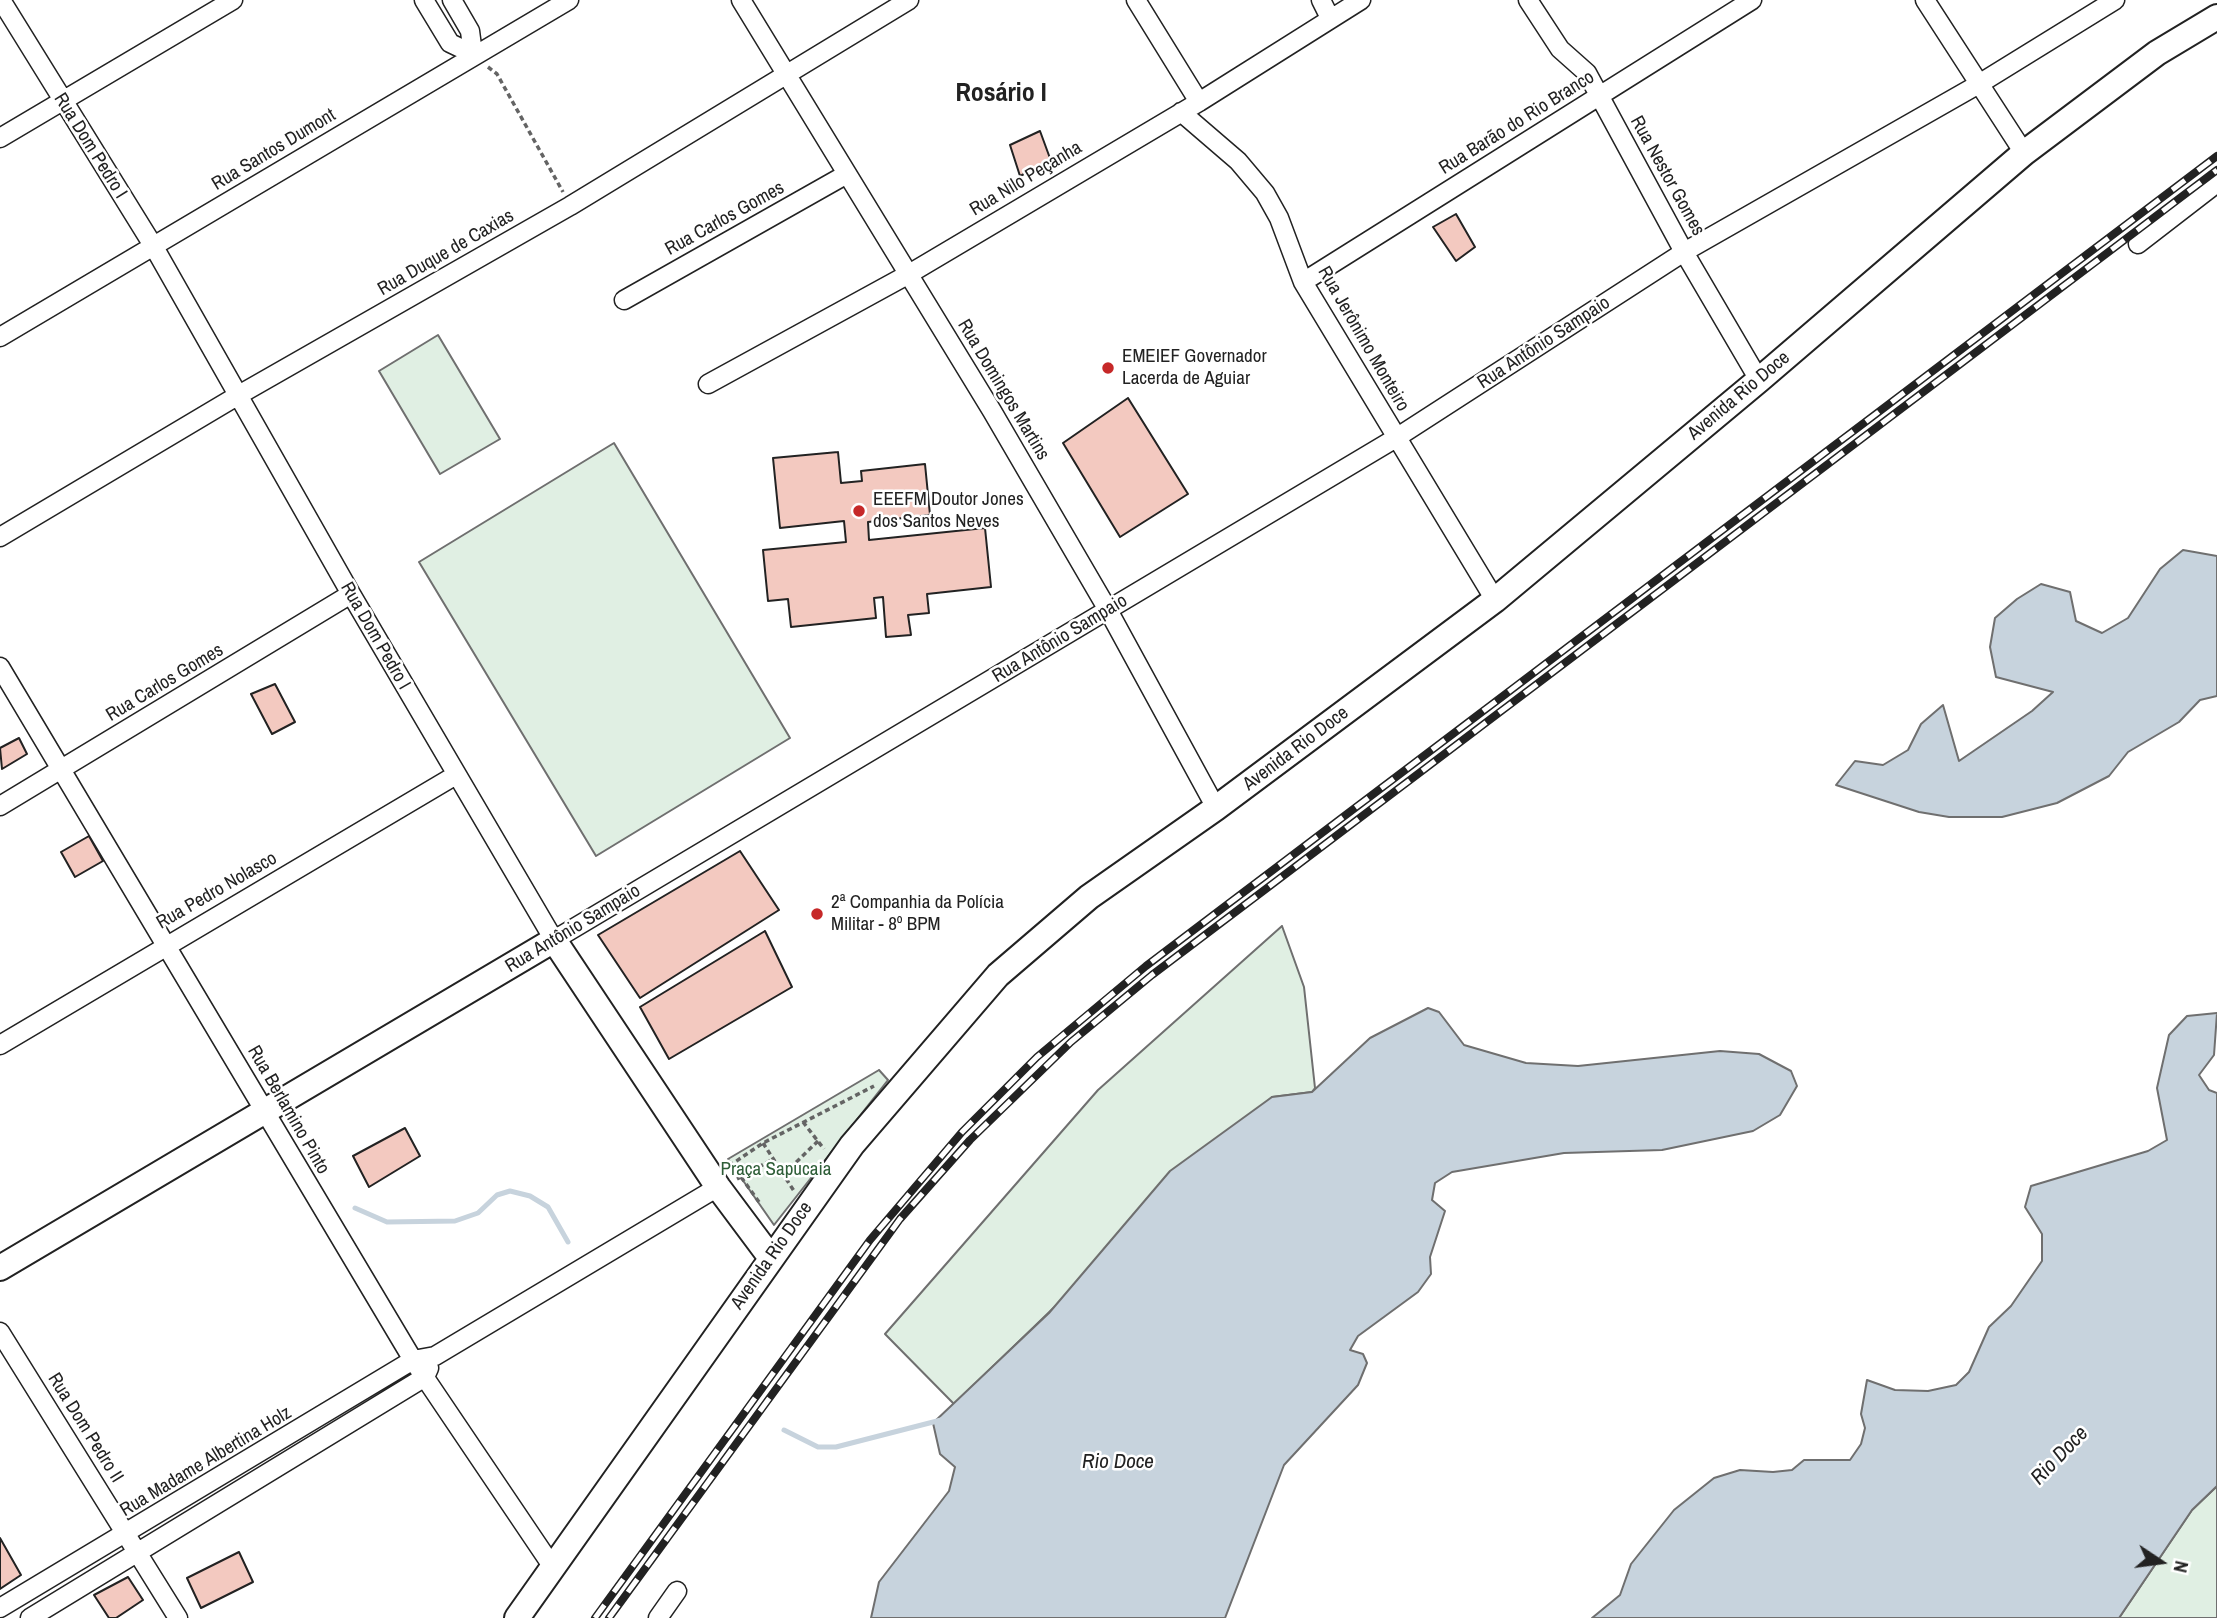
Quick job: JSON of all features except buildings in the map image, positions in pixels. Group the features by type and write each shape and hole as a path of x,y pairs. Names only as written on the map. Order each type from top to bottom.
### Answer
{"street":[{"name":"Rua Dom Pedro I","path":"1,0 60,100 154,247 351,594 554,940 718,1187 771,1258"},
{"path":"0,138 60,100 233,0"},
{"path":"424,0 450,43 473,54"},
{"path":"452,0 470,31 473,54"},
{"name":"Rua Santos Dumont","path":"0,337 473,54 569,0"},
{"name":"Rua Domingos Martins","path":"741,0 909,274 1108,610 1216,808"},
{"name":"Rua Duque de Caxias","path":"0,537 237,396 570,206 909,0"},
{"path":"1136,0 1199,102"},
{"path":"1321,0 1330,18"},
{"name":"Rua Nilo Peçanha","path":"708,384 909,274 1181,113 1361,0"},
{"name":"Rua Nestor Gomes","path":"1528,0 1560,49 1587,73 1684,252 1759,380"},
{"name":"Rua Barão do Rio Branco","path":"1303,282 1752,0"},
{"path":"1925,0 2024,153"},
{"name":"Rua Antônio Sampaio","path":"0,1268 1396,438 1684,252 1979,84 2115,0"},
{"name":"Avenida Rio Doce","path":"517,1618 852,1145 998,975 1088,897 1216,808 1495,600 1759,380 2024,153 2157,53 2217,16"},
{"name":"Rua Jerônimo Monteiro","path":"1181,113 1238,161 1265,193 1284,228 1303,282 1495,600"},
{"name":"Rua Carlos Gomes","path":"624,300 847,174"},
{"path":"2138,244 2217,183"},
{"name":"Rua Carlos Gomes","path":"0,806 351,594"},
{"name":"Rua Berlamino Pinto","path":"0,667 168,944 264,1113 413,1360 552,1566"},
{"name":"Rua Pedro Nolasco","path":"0,1045 456,775"},
{"name":"Rua Madame Albertina Holz","path":"0,1608 413,1360 435,1356 718,1187"},
{"name":"Rua Dom Pedro II","path":"0,1332 178,1618"},
{"path":"30,1618 425,1377 435,1356"},
{"path":"658,1618 677,1591"}],"path":[{"path":"473,54 497,74 570,206"},
{"path":"763,1209 732,1164 763,1143 877,1084 869,1094"},
{"path":"803,1122 825,1151 832,1142"},
{"path":"783,1174 818,1141"},
{"path":"763,1143 794,1191"},
{"path":"741,1177 773,1159"},
{"path":"786,1200 802,1181"}],"green space":[{"path":"438,335 500,439 440,474 379,371"},
{"path":"614,443 790,738 596,856 419,562"},
{"path":"1282,926 1304,987 1315,1088 1312,1092 1272,1097 954,1404 885,1334 1098,1090"},
{"name":"Praça Sapucaia","path":"879,1070 888,1080 774,1225 728,1159"},
{"path":"2217,1486 2217,1618 2119,1618 2192,1510"}],"water":[{"path":"2183,550 2217,556 2217,696 2200,700 2179,722 2128,752 2109,776 2057,803 2002,817 1949,817 1919,812 1836,785 1855,761 1883,765 1908,750 1921,724 1943,705 1959,761 2032,711 2053,692 1996,677 1990,647 1995,618 2017,599 2041,584 2070,592 2076,621 2102,633 2128,618 2160,569"},
{"name":"Rio Doce","path":"1428,1008 1439,1012 1464,1045 1526,1063 1578,1066 1720,1051 1759,1054 1791,1071 1797,1086 1780,1115 1753,1131 1662,1150 1564,1153 1452,1172 1435,1183 1432,1200 1445,1211 1430,1257 1431,1274 1418,1292 1358,1336 1350,1350 1363,1354 1367,1363 1358,1385 1284,1465 1225,1618 871,1618 879,1582 949,1491 955,1467 940,1454 933,1423 1049,1313 1170,1171 1272,1097 1312,1092 1370,1038"},
{"name":"Rio Doce","path":"2217,1013 2214,1055 2199,1075 2209,1090 2217,1093 2217,1486 2192,1510 2119,1618 1592,1618 1620,1595 1631,1564 1674,1510 1714,1478 1740,1470 1792,1470 1804,1460 1850,1460 1861,1444 1865,1428 1861,1414 1867,1380 1895,1390 1928,1391 1956,1385 1969,1372 1989,1327 2011,1306 2042,1261 2042,1234 2025,1207 2031,1186 2148,1151 2167,1140 2157,1088 2169,1035 2187,1016"}],"waterway":[{"path":"355,1208 387,1222 455,1221 478,1213 497,1195 510,1191 530,1196 548,1207 568,1242"},
{"path":"784,1430 818,1447 836,1447 941,1420"}],"railway":[{"path":"595,1618 870,1240 962,1132 1037,1057 1146,966 2217,156"},
{"path":"609,1618 900,1219 970,1140 1071,1042 1152,975 2217,170"}],"place":[{"name":"EMEIEF Governador Lacerda de Aguiar","path":"1108,368"},
{"name":"EEEFM Doutor Jones dos Santos Neves","path":"859,511"},
{"name":"2ª Companhia da Polícia Militar - 8º BPM","path":"817,914"}],"district":[{"name":"Rosário I","path":"1001,94"}]}
